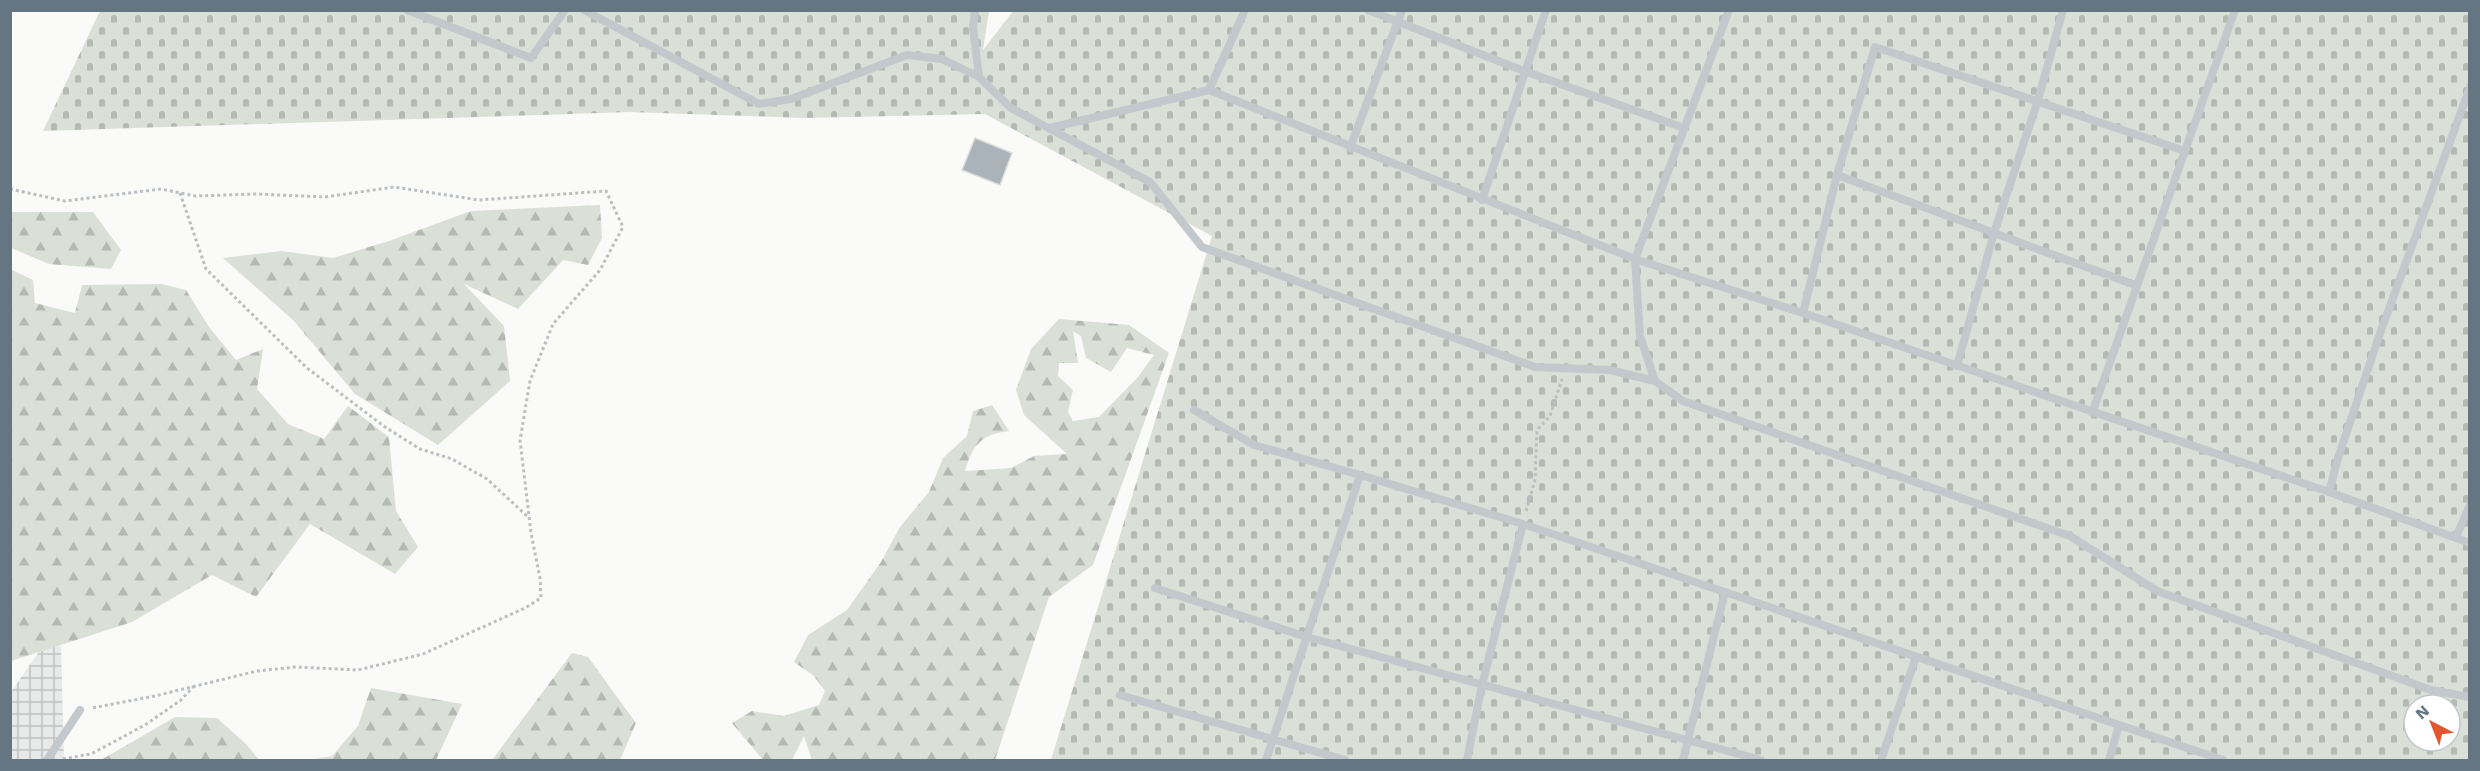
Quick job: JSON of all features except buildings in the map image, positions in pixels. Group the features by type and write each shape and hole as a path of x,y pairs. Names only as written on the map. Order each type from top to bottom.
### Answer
{"lane":[{"path":"407,10 531,58 565,10"},
{"path":"584,10 759,104 791,99 907,55 942,59 979,77 1011,108 1150,182 1202,247 1535,367 1610,370 1655,381 1683,401 2070,536 2157,591 2431,690 2469,698"},
{"path":"975,10 973,27 979,77"},
{"path":"1209,90 1245,10"},
{"path":"1368,10 1684,128"},
{"path":"1350,148 1402,10"},
{"path":"1482,200 1546,10"},
{"path":"1655,381 1640,336 1635,259 1728,10"},
{"path":"1957,366 1994,233 2038,100 2063,10"},
{"path":"2092,413 2135,285 2235,10"},
{"path":"1803,313 1837,175 1875,47 2185,151"},
{"path":"2329,492 2378,339 2469,87"},
{"path":"1050,128 1209,90 1350,148 1635,259 1803,313 2329,492 2469,543"},
{"path":"1837,175 2135,285"},
{"path":"1194,410 1254,445 1523,524 2223,760"},
{"path":"1266,760 1360,476"},
{"path":"2456,537 2469,505"},
{"path":"1467,760 1482,685 1523,524"},
{"path":"1155,588 1307,637 1761,760"},
{"path":"1683,760 1725,592"},
{"path":"1881,760 1916,657"},
{"path":"1120,695 1345,760"},
{"path":"47,760 80,710"},
{"path":"2109,760 2119,725"}],"path":[{"path":"10,189 65,201 160,189 195,196 326,197 394,187 480,200 606,191 623,227 600,270 553,324 530,381 520,440 541,598 525,608 423,654 358,670 296,667 257,671 155,696 80,710"},
{"path":"180,193 206,269 307,368 385,427 420,449 452,459 487,479 529,518"},
{"path":"1523,524 1535,480 1537,430 1550,416 1565,368"},
{"path":"55,760 91,754 163,712 181,700 195,686"}],"shaded area":[{"path":"45,643 61,647 64,760 11,760 11,692"}],"green space":[{"path":"1014,10 2469,11 2469,760 1051,760 1212,236 985,114 804,118 630,112 43,131 100,11 989,11 983,50"},
{"path":"600,205 602,238 588,265 563,260 518,309 464,284 504,326 510,381 438,445 355,394 293,320 223,258 282,251 333,258 389,241 471,211"},
{"path":"11,212 93,212 121,250 111,269 49,264 11,248"},
{"path":"10,269 33,280 35,303 75,313 82,285 161,284 186,290 209,327 236,360 263,349 257,389 288,424 324,439 348,406 389,437 396,511 418,547 395,574 310,524 256,597 212,575 132,622 11,661"},
{"path":"1059,319 1129,325 1169,353 1093,565 1049,597 995,760 812,760 804,736 792,760 763,760 732,723 752,711 784,716 819,705 825,691 814,676 794,662 808,635 847,610 881,562 900,527 929,492 943,458 967,436 973,411 992,405 1009,431 992,435 979,442 971,454 965,471 1011,468 1034,456 1067,454 1024,415 1016,390 1031,349","holes":["1073,331 1081,336 1086,358 1111,372 1127,348 1154,355 1138,377 1099,417 1073,421 1068,412 1073,390 1058,376 1059,363 1078,363"]},
{"path":"572,653 588,657 636,723 620,760 492,760"},
{"path":"371,688 462,704 436,760 309,760 332,756 358,726"},
{"path":"175,717 217,718 247,745 259,760 101,760"}]}
